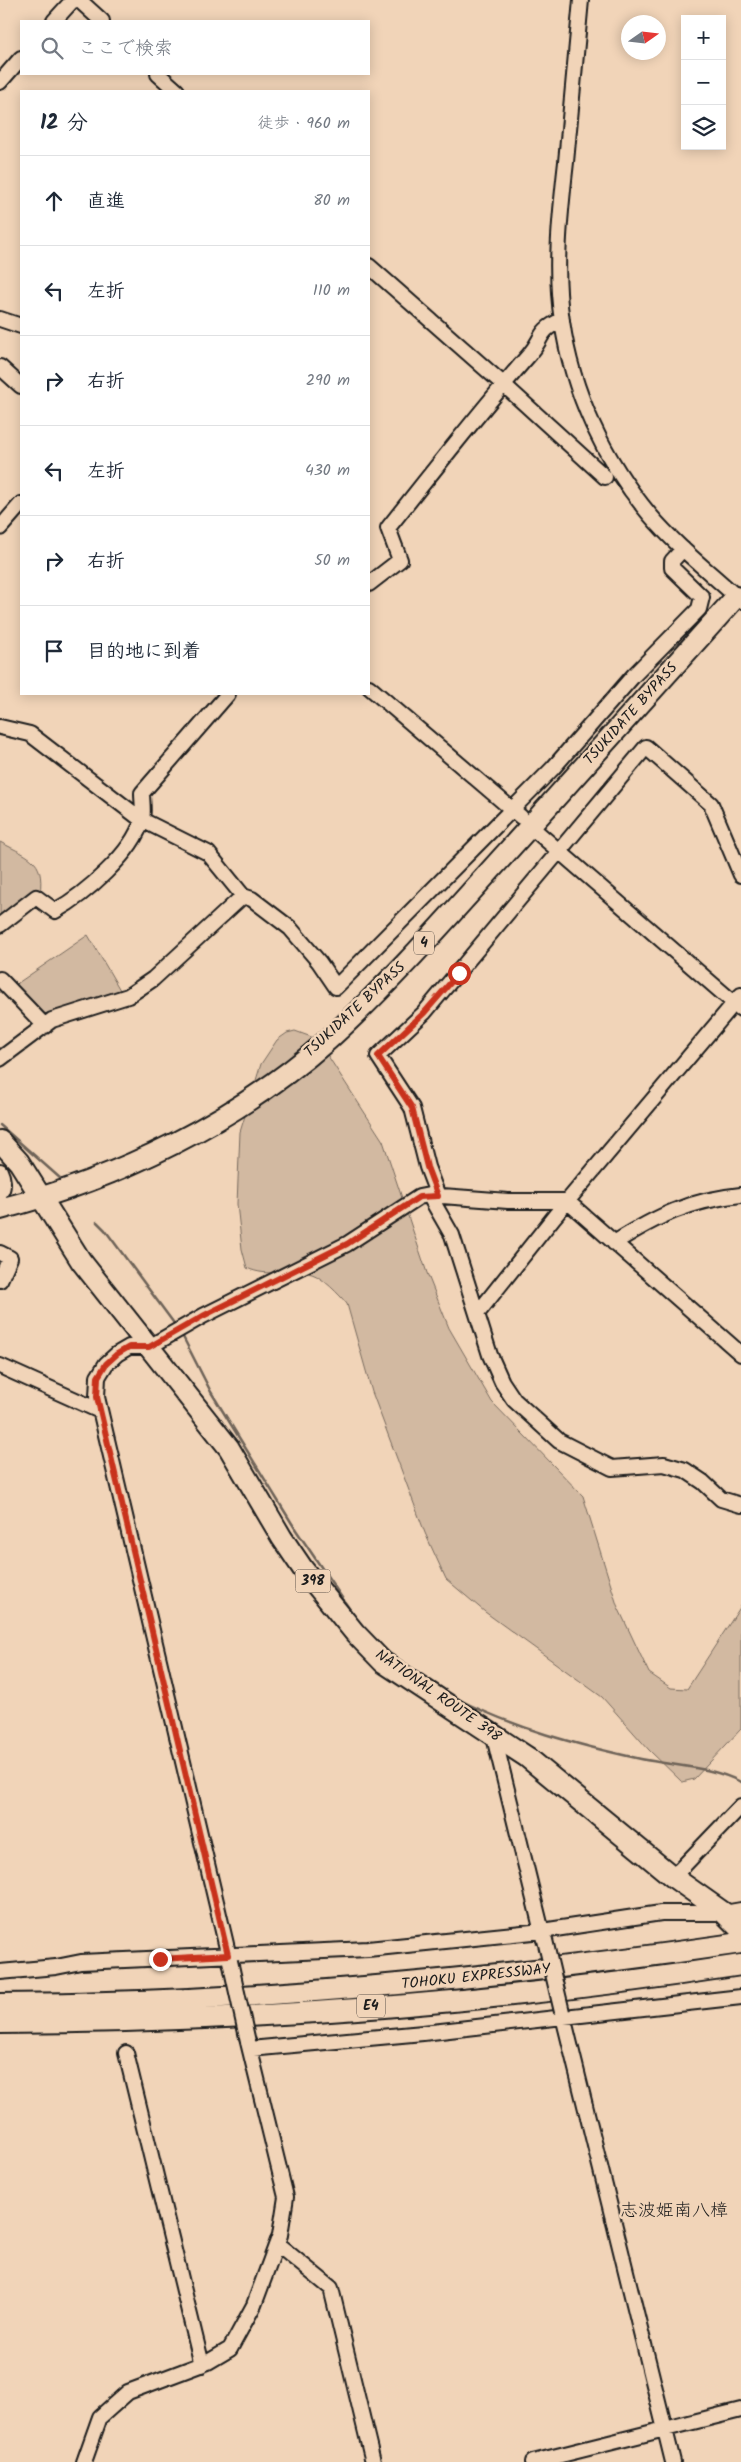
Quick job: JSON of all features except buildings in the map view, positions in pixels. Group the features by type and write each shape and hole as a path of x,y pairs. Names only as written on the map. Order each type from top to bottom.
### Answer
{"highway":[{"name":"TSUKIDATE BYPASS","path":"0,1209 107,1174 175,1143 242,1104 326,1042 408,960 738,599"},
{"name":"NATIONAL ROUTE 398","path":"0,1141 18,1162 82,1261 229,1448 282,1538 303,1569 355,1633 383,1662 527,1757 673,1877 735,1921"},
{"path":"648,1957 735,1921"},
{"name":"TOHOKU EXPRESSWAY","path":"0,2004 225,1998 400,1985 648,1957 741,1943"},
{"name":"TOHOKU EXPRESSWAY","path":"0,2023 228,2017 421,2003 676,1974 741,1964"},
{"path":"676,1974 741,1970"}],"street":[{"path":"55,20 73,0"},
{"path":"79,0 101,20"},
{"path":"581,0 560,218 558,267 562,320 575,378 593,426 634,495 651,517 738,599"},
{"path":"0,82 20,59"},
{"path":"159,75 176,90"},
{"path":"370,267 605,477"},
{"path":"0,319 20,326"},
{"path":"370,583 400,560 390,538 388,528 503,384 531,353 543,331 562,320"},
{"path":"0,367 20,385"},
{"path":"0,528 20,505"},
{"path":"0,727 30,734 60,754 142,820 208,853 243,896 252,899 290,928 319,962 336,987 516,813 634,675 701,606 702,598 700,595 672,568 672,561 683,549"},
{"path":"370,688 516,813"},
{"path":"0,925 36,897 55,911 69,903 105,874 131,841 142,820 142,793 227,695"},
{"path":"741,875 711,804 646,747 424,1013 378,1056 412,1108 433,1196 452,1235 490,1355 502,1382 514,1400 559,1441 612,1468 664,1464 685,1470 703,1482 722,1499 741,1505"},
{"path":"477,1314 567,1201 739,1002 538,832"},
{"path":"0,1059 52,1020 128,996 153,979 243,896"},
{"path":"0,979 45,1026"},
{"path":"0,1171 3,1178 0,1193"},
{"path":"614,1243 656,1217 718,1197 741,1195"},
{"path":"84,2462 100,2417 128,2392 202,2365 230,2349 254,2305 277,2244 286,2197 100,1411 97,1397 98,1377 106,1364 117,1354 129,1347 149,1347 347,1244 419,1197 433,1196 508,1201 567,1201 741,1354"},
{"path":"0,1253 10,1258 0,1280"},
{"path":"0,1366 100,1411"},
{"path":"494,1737 673,2462"},
{"path":"673,1877 741,1806"},
{"path":"0,1972 56,1967 81,1962 229,1958 543,1936 661,1913 735,1921"},
{"path":"249,2045 423,2034 563,2015 741,1997"},
{"path":"126,2053 129,2074 202,2365"},
{"path":"277,2244 331,2288 373,2462"},
{"path":"533,2462 741,2410"}],"shaded area":[{"path":"0,842 29,857 38,869 41,887 39,901 0,919"},
{"path":"88,935 120,990 45,1018 15,985"},
{"path":"295,1031 317,1039 383,1141 427,1273 449,1328 492,1402 583,1496 617,1605 649,1673 671,1688 687,1689 741,1606 741,1729 694,1779 682,1782 649,1750 602,1697 485,1612 446,1579 425,1533 372,1392 347,1304 326,1282 312,1274 296,1272 271,1273 247,1268 242,1249 237,1204 240,1132 261,1064 277,1040 287,1033"}],"waterway":[{"path":"0,1125 61,1179"},
{"path":"97,1222 105,1230 176,1326"},
{"path":"181,1333 211,1392 296,1530 357,1620"},
{"path":"456,1698 478,1709 546,1735 641,1759 717,1773 741,1782"}],"district":[{"name":"志波姫南八樟","path":"674,2211"}],"route":[{"path":"160,1959 228,1955 97,1397 98,1377 106,1364 117,1354 129,1347 149,1347 203,1316 347,1244 419,1197 438,1196 427,1167 412,1108 378,1056 406,1032 459,973"}]}
